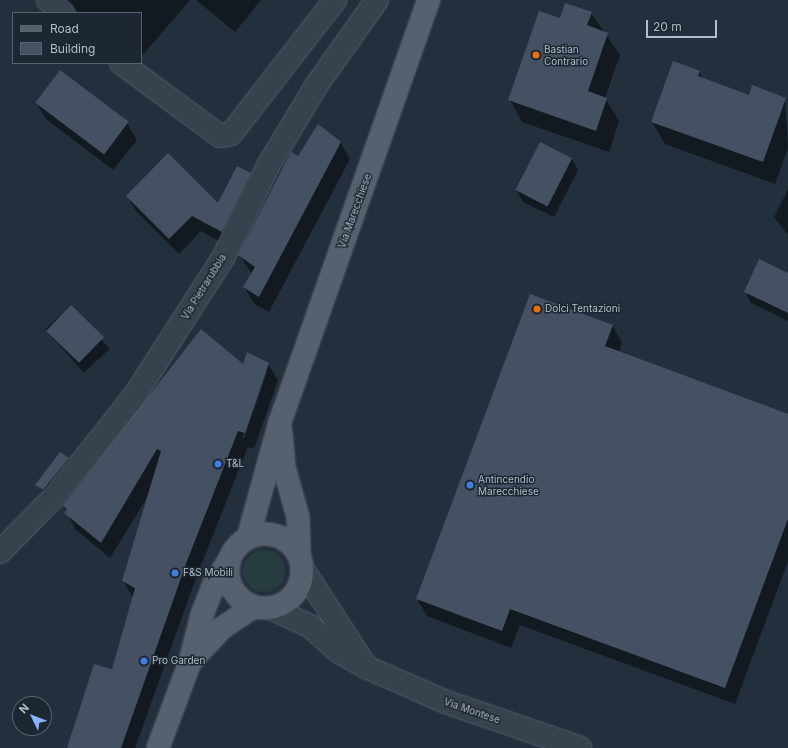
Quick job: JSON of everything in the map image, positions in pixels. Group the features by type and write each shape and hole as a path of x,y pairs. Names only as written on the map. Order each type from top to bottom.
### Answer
{"main road":[{"name":"Via Marecchiese","path":"158,748 190,662 214,584 229,560 248,538 280,422 429,0"},
{"name":"Via Marecchiese","path":"190,662 222,628 297,591 300,562 298,517 284,467 280,422"},
{"path":"248,538 259,534 277,536 292,545 300,562"},
{"path":"229,560 229,582 234,593 263,608"}],"street":[{"path":"48,0 62,12"},
{"path":"122,64 220,136 231,134 335,0"},
{"name":"Via Pietrarubbia","path":"0,552 55,496 135,395 223,258 268,166 316,86 377,0"},
{"path":"300,562 366,667"},
{"name":"Via Montese","path":"263,608 310,626 338,651 366,667 446,702 580,748"}],"green space":[{"path":"260,550 268,550 276,553 282,559 285,571 282,583 276,589 268,592 260,592 252,589 246,583 243,575 243,567 246,559 252,553"}],"building":[{"path":"565,3 592,12 587,25 608,33 588,91 607,98 596,131 508,100 539,11 560,18"},
{"path":"673,61 700,71 698,76 749,95 752,85 786,98 763,162 651,122"},
{"path":"60,70 129,122 104,155 35,103"},
{"path":"318,124 341,142 259,297 243,287 255,267 238,255 291,152 298,156"},
{"path":"540,142 572,158 548,206 515,190"},
{"path":"168,153 218,203 237,166 251,173 222,232 192,216 169,239 126,196"},
{"path":"759,259 788,273 788,313 744,292"},
{"path":"530,294 613,325 605,346 788,414 788,519 725,688 510,609 502,631 416,599"},
{"path":"71,305 104,337 79,363 46,331"},
{"path":"201,329 243,364 247,352 269,363 245,433 238,431 187,561 121,748 67,748 94,664 112,669 135,588 122,581 161,451 157,449 101,543 64,513 67,509 63,506"},
{"path":"60,452 69,458 43,490 35,485"}],"place":[{"name":"Bastian Contrario","path":"536,55"},
{"name":"Dolci Tentazioni","path":"537,309"},
{"name":"T&L","path":"218,464"},
{"name":"Antincendio Marecchiese","path":"470,485"},
{"name":"F&S Mobili","path":"175,573"},
{"name":"Pro Garden","path":"144,661"}]}
